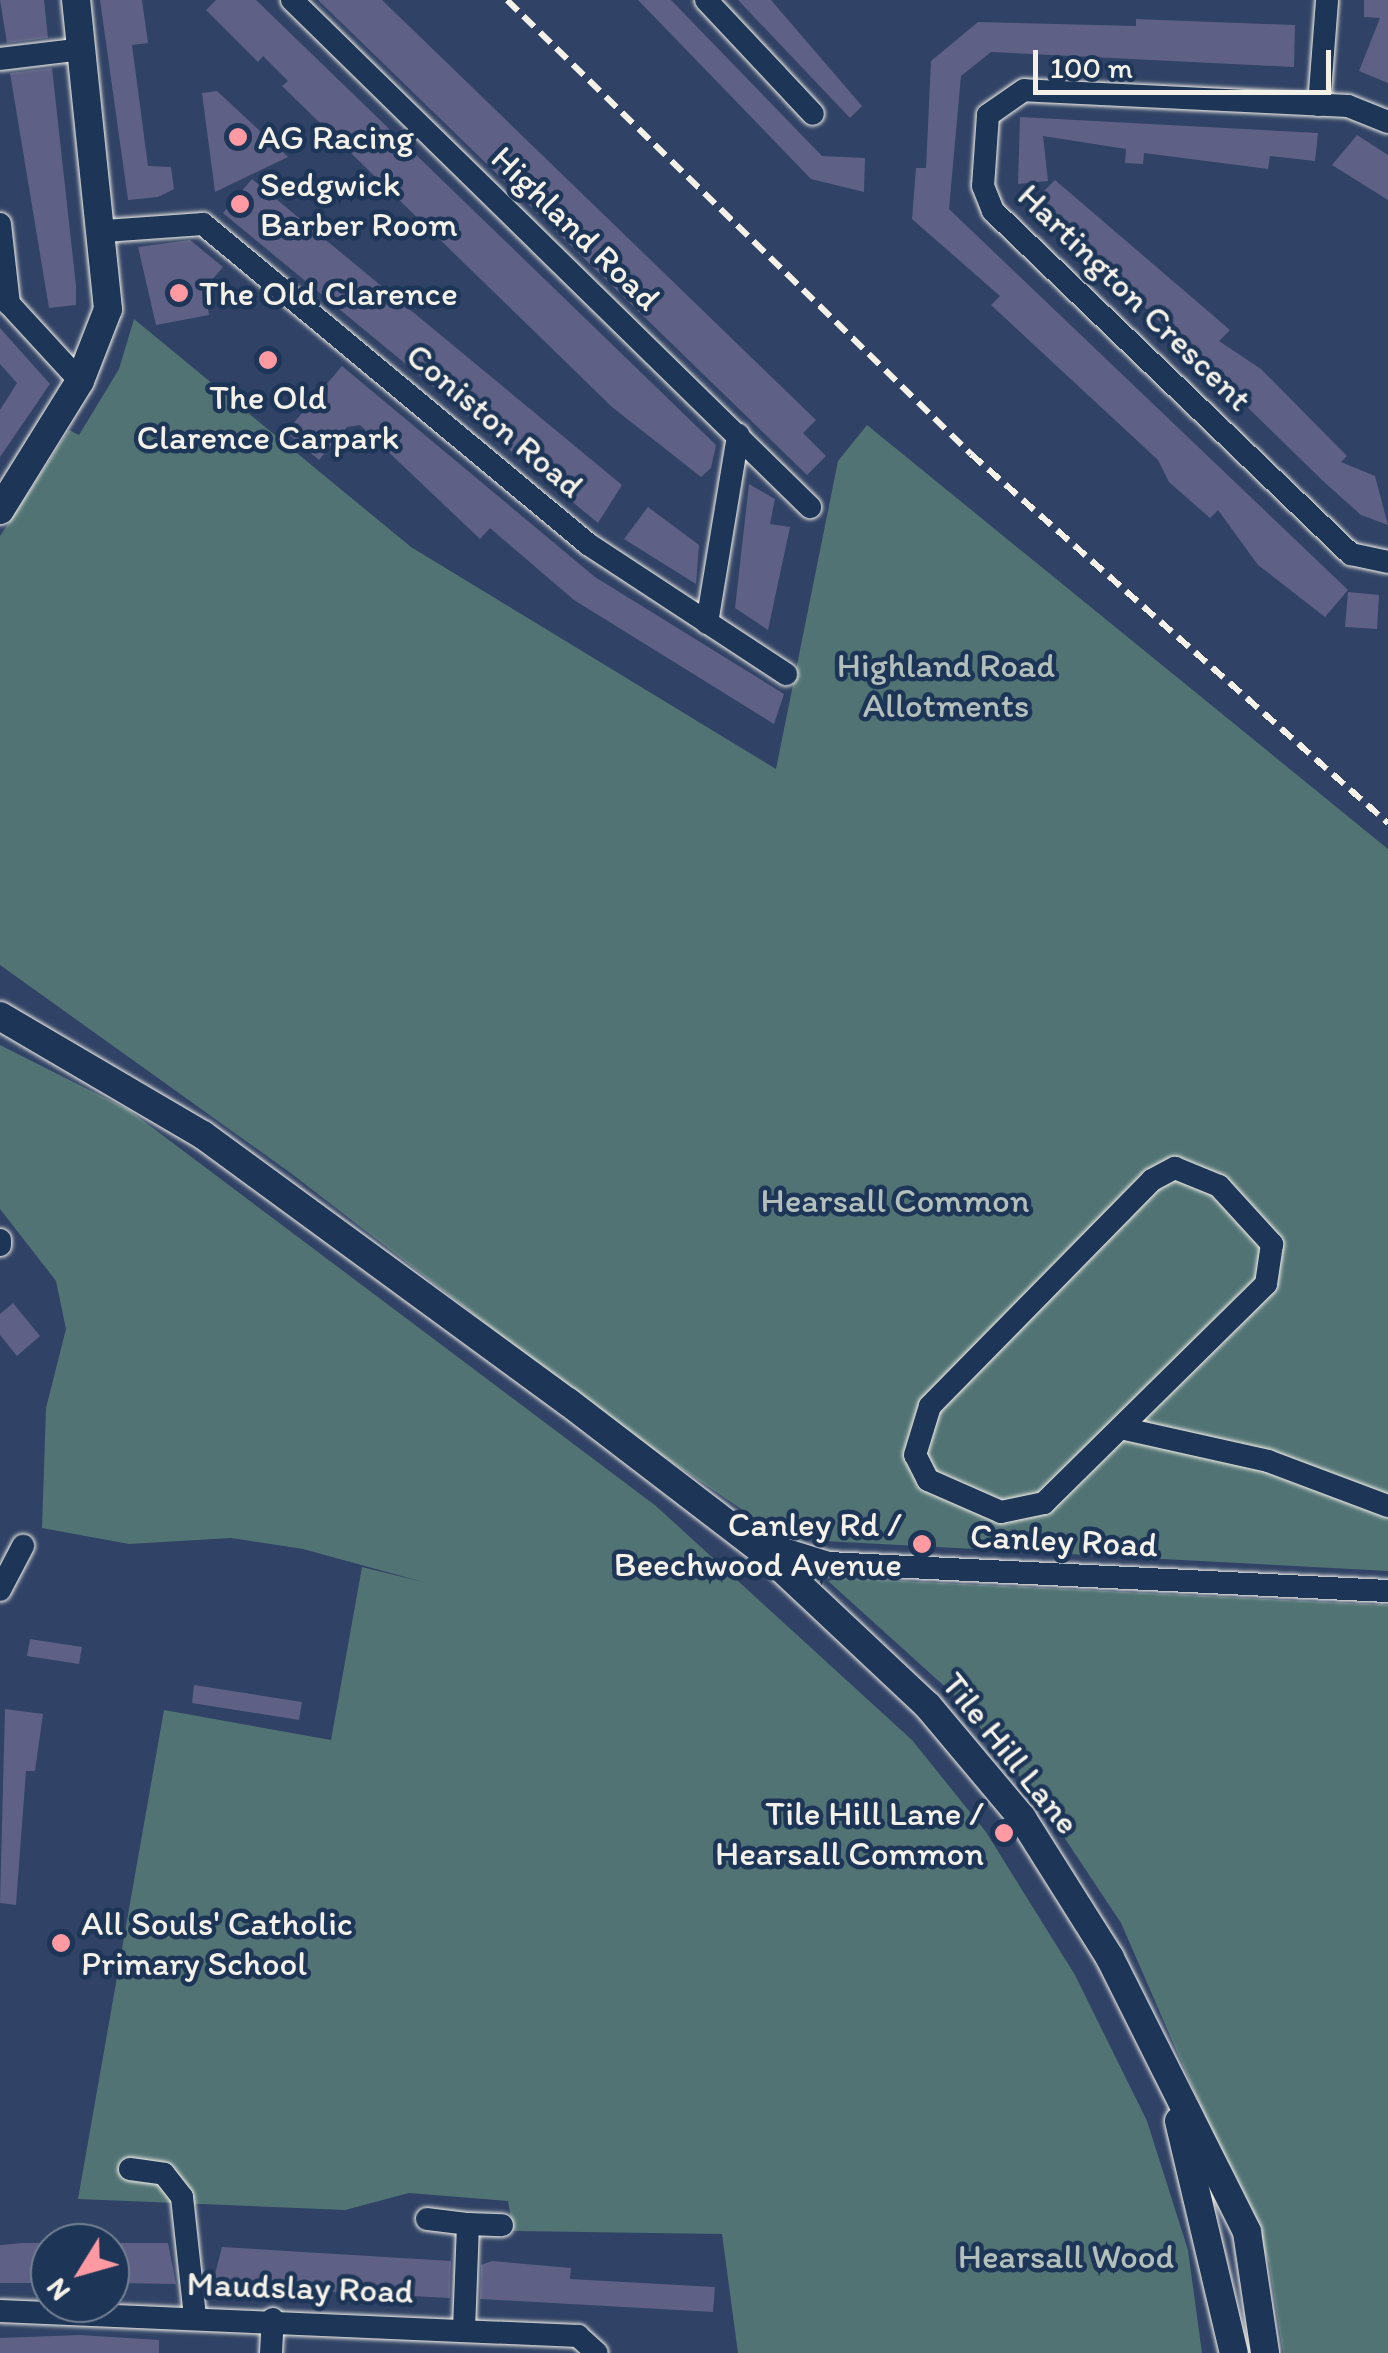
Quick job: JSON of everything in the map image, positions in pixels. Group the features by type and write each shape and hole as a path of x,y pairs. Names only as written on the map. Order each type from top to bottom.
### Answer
{"main road":[{"path":"0,510 80,381 108,310 105,231 76,0"},
{"path":"1,1017 203,1135 741,1534"},
{"name":"Tile Hill Lane","path":"741,1534 902,1680 1011,1804 1110,1958 1248,2232 1265,2353"},
{"name":"Tile Hill Lane","path":"1163,2066 1218,2258 1234,2353"}],"street":[{"name":"Highland Road","path":"292,0 810,507"},
{"path":"706,0 814,114"},
{"path":"1320,104 1327,0"},
{"path":"0,59 83,49"},
{"name":"Hartington Crescent","path":"1388,122 1320,104 1014,92 986,124 984,195 1351,554 1388,562"},
{"path":"0,224 5,299 80,381"},
{"name":"Coniston Road","path":"105,231 203,224 588,544 786,674"},
{"path":"707,623 738,436"},
{"path":"1199,1170 1272,1244 1274,1264 1266,1284 1126,1430 1044,1502 1002,1512 928,1480 915,1455 930,1406 1152,1180 1199,1170"},
{"path":"1126,1430 1268,1461 1388,1506"},
{"name":"Canley Road","path":"741,1534 828,1562 1388,1590"},
{"path":"0,1590 23,1546"},
{"path":"130,2170 164,2174 182,2197 195,2317"},
{"path":"427,2220 502,2225"},
{"path":"464,2330 468,2224"},
{"name":"Maudslay Road","path":"0,2311 578,2336 595,2350"},
{"path":"271,2353 273,2320"}],"green space":[{"name":"Hearsall Common","path":"134,319 411,547 776,769 838,461 867,425 1388,849 1388,1571 786,1539 621,1428 292,1174 0,965 0,536 69,430 79,435 119,369"},
{"name":"Hearsall Wood","path":"0,1045 129,1110 656,1506 912,1740 986,1832 1075,1975 1147,2121 1188,2250 1202,2353 738,2353 722,2234 513,2231 508,2201 409,2193 345,2210 78,2199 164,1710 331,1740 362,1567 427,1583 303,1549 231,1538 129,1544 42,1528 46,1408 66,1329 56,1281 0,1209"},
{"path":"843,1578 1388,1605 1388,2353 1283,2353 1269,2263 1121,1923 1044,1807 953,1694 828,1581"}],"building":[{"path":"0,0 44,0 48,38 7,43"},
{"path":"100,0 142,0 148,43 132,45 148,166 171,167 174,189 158,197 128,200"},
{"path":"216,0 256,0 716,445 711,468 701,477 612,407 282,86 288,81 263,56 258,62 206,10"},
{"path":"318,0 382,0 816,420 803,433 826,456 807,475"},
{"path":"638,0 671,0 822,156 865,158 864,192 811,179"},
{"path":"738,0 771,0 862,106 850,118"},
{"path":"1364,0 1388,0 1388,83 1359,71 1380,18 1364,17"},
{"path":"1136,19 1295,25 1294,67 991,52 961,76 949,209 1348,590 1325,617 1258,565 1218,510 1210,518 1169,482 1158,460 991,305 1000,296 912,219 916,168 926,168 931,61 978,22 1136,26"},
{"path":"52,68 76,305 49,308 10,73"},
{"name":"AG Racing","path":"217,91 288,157 215,192 202,93"},
{"path":"1020,117 1318,133 1315,161 1270,156 1268,169 1144,153 1143,164 1125,163 1126,149 1043,136 1048,181 1018,184"},
{"path":"1357,135 1388,155 1388,200 1332,165"},
{"path":"252,179 622,485 598,523 223,213"},
{"path":"1055,180 1230,330 1219,341 1261,369 1347,456 1341,462 1375,476 1388,525 1361,515 1323,481 1035,200"},
{"name":"The Old Clarence","path":"190,240 223,267 205,288 209,315 156,325 138,247"},
{"path":"0,328 50,384 0,457 0,410 17,383 0,364"},
{"path":"342,366 595,577 784,694 774,724 574,600 490,528 480,539 360,425 347,427 319,460 286,432"},
{"path":"749,484 775,499 770,524 790,527 768,630 735,608"},
{"path":"648,507 699,545 696,584 624,539"},
{"path":"1348,592 1379,595 1377,629 1345,627"},
{"path":"13,1303 40,1336 17,1356 0,1335 0,1314"},
{"path":"30,1639 82,1647 79,1664 27,1656"},
{"path":"194,1685 302,1702 299,1720 192,1703"},
{"path":"5,1709 43,1714 35,1771 26,1771 16,1905 0,1903"},
{"path":"30,2243 30,2283 0,2283 0,2245"},
{"path":"130,2243 168,2243 176,2284 130,2283"},
{"path":"222,2247 451,2261 450,2298 212,2286"},
{"path":"492,2261 571,2268 570,2279 715,2287 713,2312 480,2299 481,2265"},
{"path":"80,2335 159,2340 159,2353 0,2353 0,2338"}],"railway":[{"path":"507,0 971,454 1388,823"}],"place":[{"name":"AG Racing","path":"238,137"},
{"name":"Sedgwick Barber Room","path":"240,204"},
{"name":"The Old Clarence","path":"179,293"},
{"name":"The Old Clarence Carpark","path":"268,360"},
{"name":"Canley Rd / Beechwood Avenue","path":"922,1544"},
{"name":"Tile Hill Lane / Hearsall Common","path":"1004,1833"},
{"name":"All Souls' Catholic Primary School","path":"61,1943"}],"park label":[{"name":"Highland Road Allotments","path":"946,685"}]}
